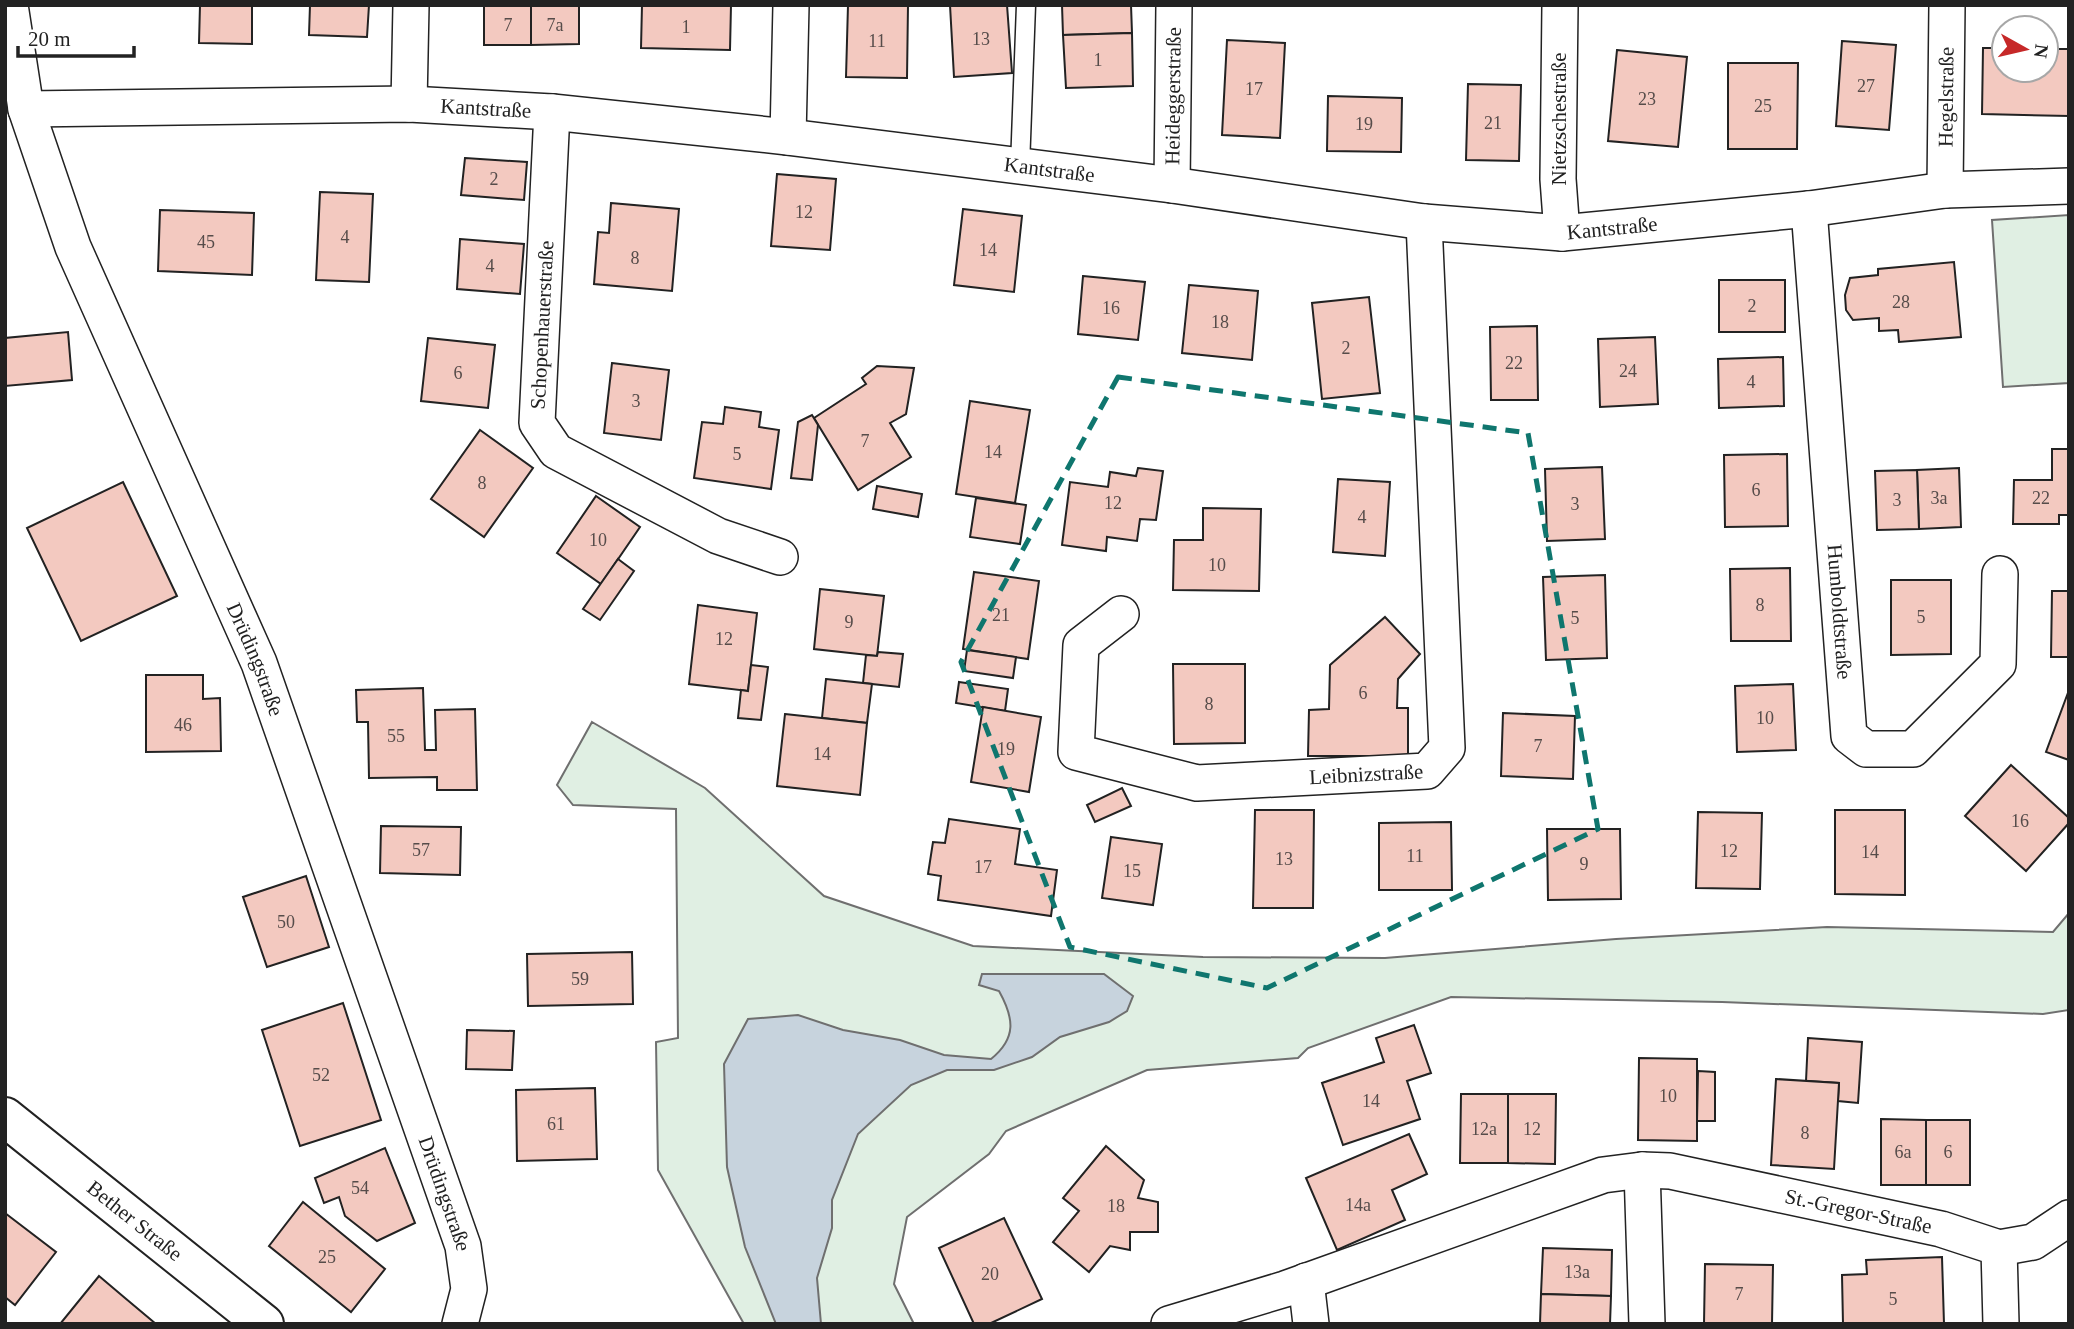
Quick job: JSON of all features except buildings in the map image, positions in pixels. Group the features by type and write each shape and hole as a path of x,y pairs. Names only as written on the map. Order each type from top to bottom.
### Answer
{"street":[{"name":"Drüdingstraße","path":"10,5 26,108 73,247 258,663 463,1246 469,1289 460,1324"},
{"path":"410,104 411,5"},
{"path":"788,136 791,5"},
{"name":"Heideggerstraße","path":"1171,185 1174,5"},
{"name":"Nietzschestraße","path":"1560,5 1558,179 1562,233"},
{"name":"Hegelstraße","path":"1945,190 1947,5"},
{"name":"Kantstraße","path":"26,108 410,104 552,112 788,136 1171,185 1424,222 1562,233 1809,209 1945,190 2069,186"},
{"name":"Schopenhauerstraße","path":"552,112 537,423 556,451 718,536 780,557"},
{"name":"Humboldtstraße","path":"1809,209 1849,736 1866,749 1913,749 1998,664 2000,573"},
{"name":"Leibnizstraße","path":"1121,614 1081,645 1076,752 1196,783 1427,771 1447,748 1424,222"},
{"name":"Bether Straße","path":"5,1117 264,1324"},
{"path":"1642,1170 1647,1324"},
{"name":"St.-Gregor-Straße","path":"1169,1324 1306,1281 1603,1175 1642,1170 1670,1171 1941,1229 1998,1248"},
{"path":"2001,1324 1998,1248 2033,1242 2069,1218"},
{"path":"1306,1281 1311,1324"}],"lane":[{"path":"1020,166 1026,5"}],"highlighted area":[{"path":"1118,377 1528,433 1598,829 1267,988 1070,947 961,662"}],"green space":[{"path":"2069,215 2069,383 2003,387 1992,220"},
{"path":"592,722 705,788 824,896 973,946 1203,957 1385,958 1616,939 1827,927 2053,932 2069,913 2069,1010 2043,1014 1722,1002 1451,997 1308,1048 1298,1058 1147,1070 1006,1131 989,1154 907,1217 894,1284 914,1324 744,1324 658,1170 656,1042 678,1038 676,809 573,805 557,785"}],"shaded area":[{"path":"982,974 1104,974 1133,996 1127,1011 1109,1022 1060,1037 1032,1057 994,1070 947,1070 911,1085 858,1134 832,1200 832,1228 817,1278 821,1324 776,1324 745,1247 727,1167 724,1064 748,1019 798,1015 843,1030 900,1040 944,1055 991,1059 1009,1035 1010,1019 999,991 979,985"}]}
